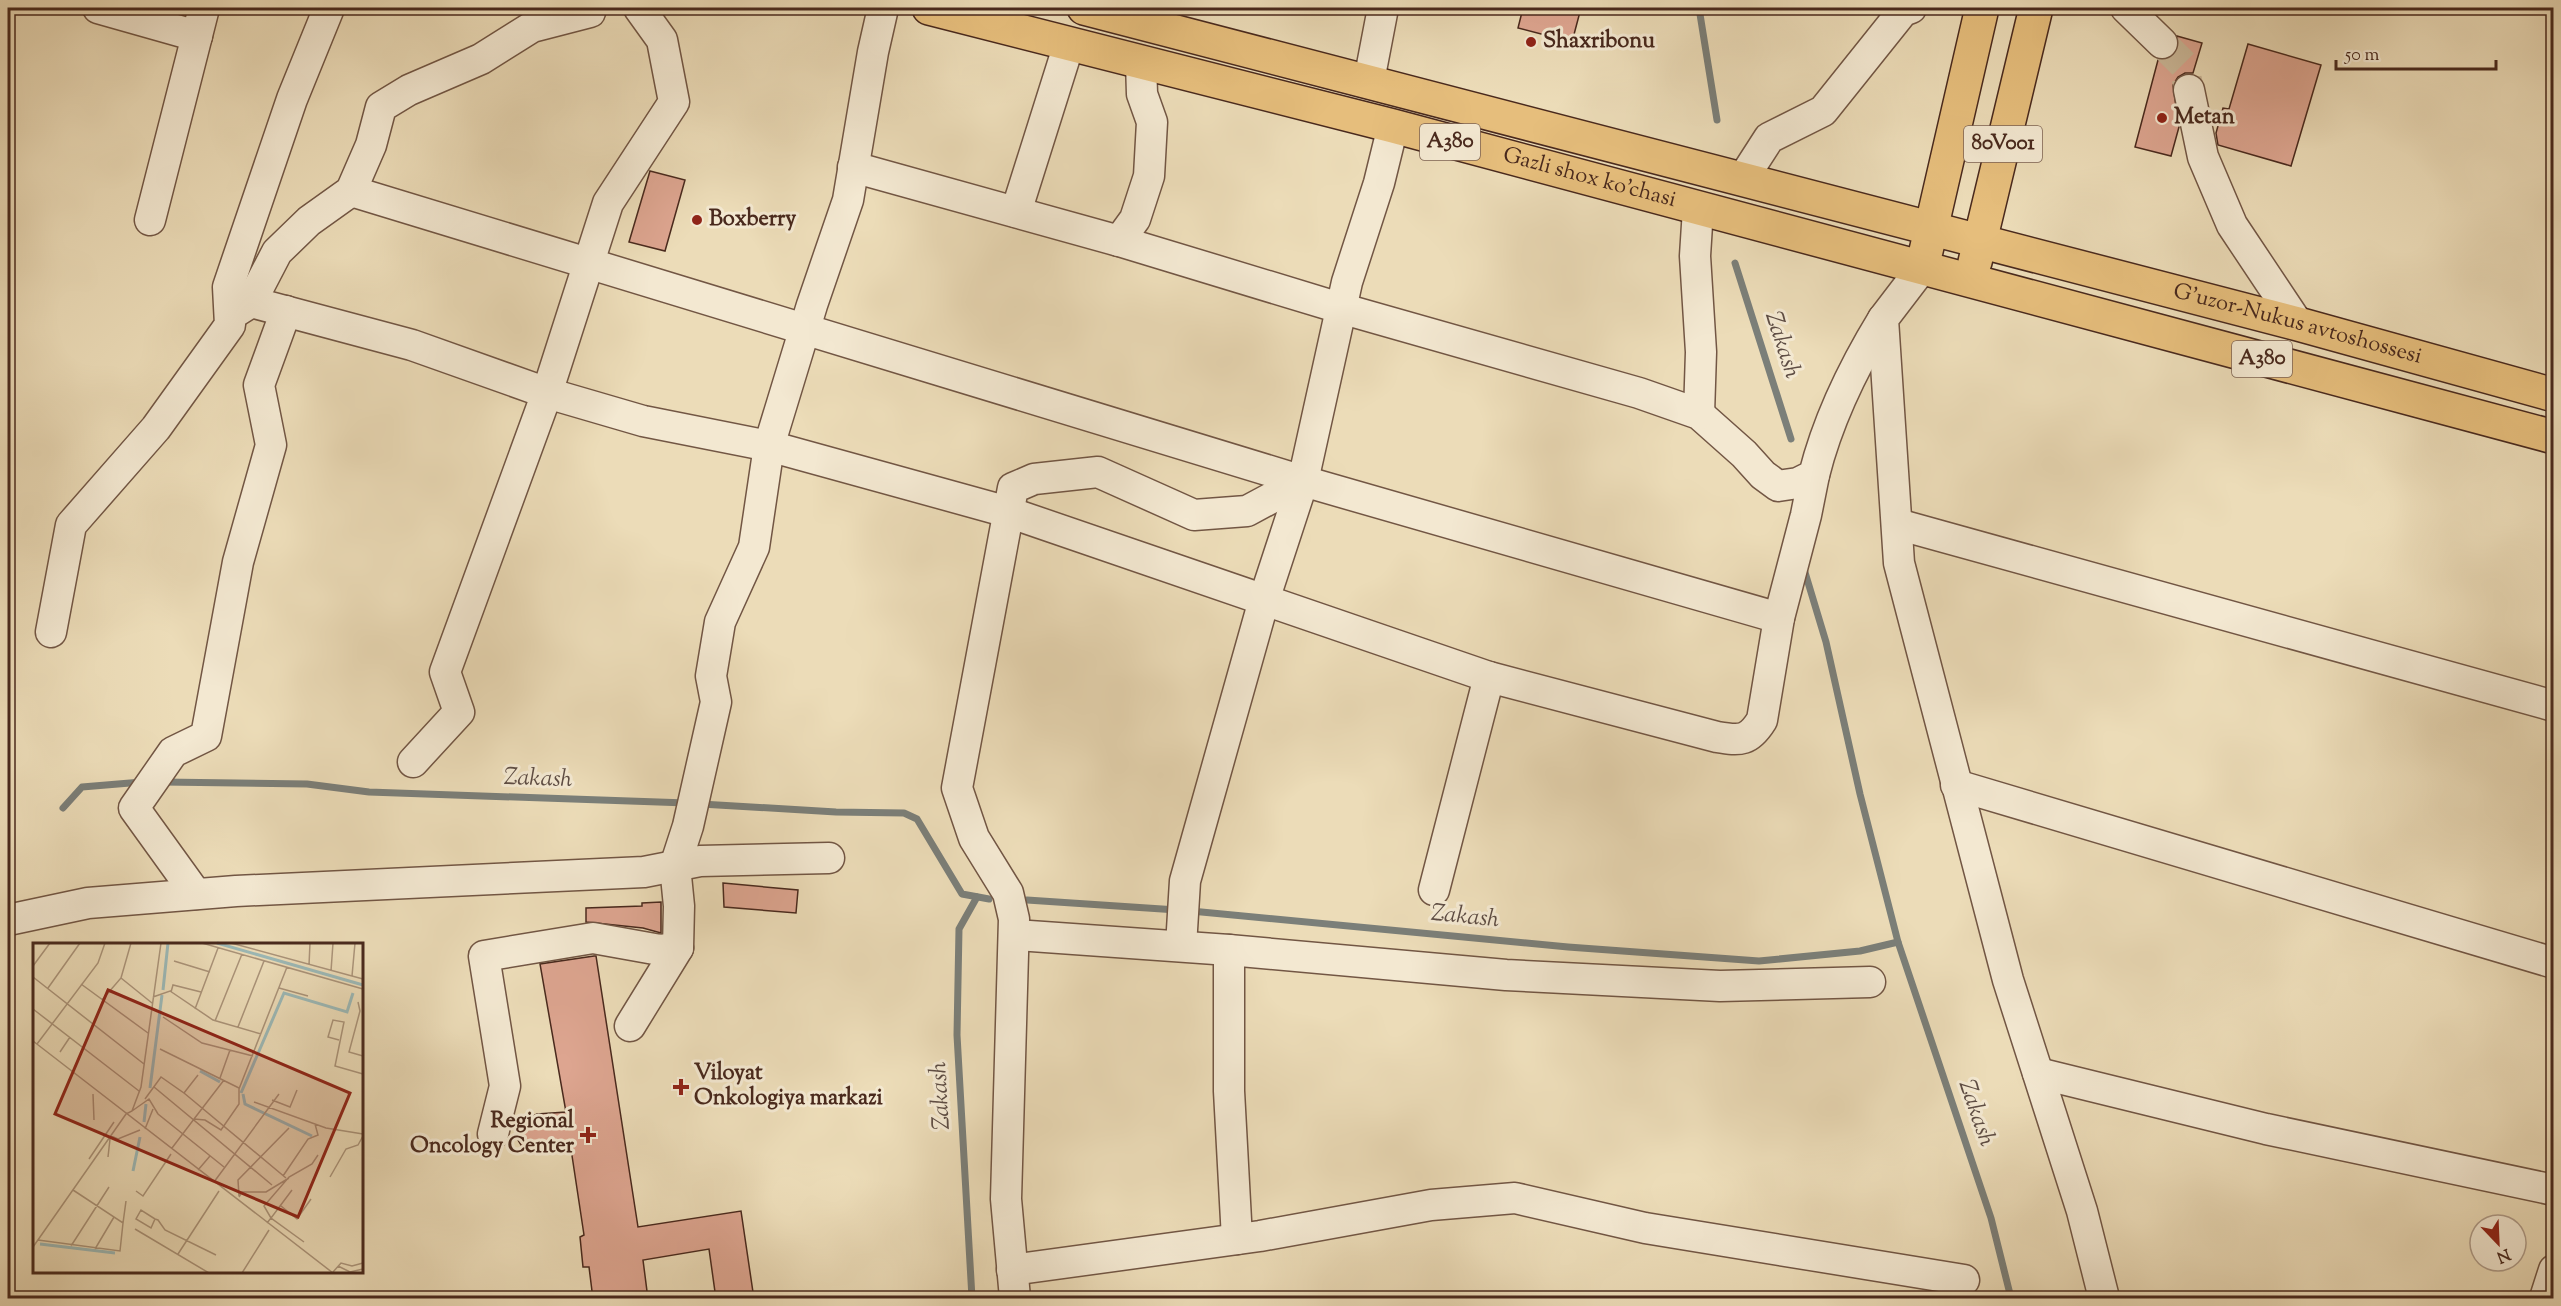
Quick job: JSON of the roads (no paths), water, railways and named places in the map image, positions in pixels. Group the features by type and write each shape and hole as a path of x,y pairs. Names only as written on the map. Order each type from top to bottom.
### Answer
{"highway":[{"name":"Gazli shox ko'chasi","path":"929,8 1394,126 1970,282"},
{"name":"Gazli shox ko'chasi","path":"1084,8 1932,229"},
{"name":"80V001","path":"1970,282 2036,8"},
{"name":"80V001","path":"1922,268 1977,9"},
{"name":"A380","path":"1932,229 1980,242"},
{"name":"G'uzor-Nukus avtoshossesi","path":"1980,242 2298,324 2553,395"},
{"name":"G'uzor-Nukus avtoshossesi","path":"1970,282 2553,437"}],"lane":[{"path":"98,8 197,36"},
{"path":"150,220 204,8"},
{"path":"240,309 228,287 292,99 329,8"},
{"path":"51,632 71,525 156,428 230,325 277,252 309,221 351,191 371,145 381,107 409,90 481,59 532,27 590,12 591,8"},
{"path":"413,762 459,712 445,672 547,393 609,203 674,102 662,40 639,8"},
{"path":"630,1026 678,948 679,906 675,866 688,826 716,702 711,676 720,622 754,547 769,446 804,330 848,200 873,52 883,8"},
{"path":"1369,81 1383,8"},
{"path":"1742,180 1769,138 1823,111 1903,11 1911,8"},
{"path":"2126,8 2162,43"},
{"path":"1016,212 1069,44"},
{"path":"1119,241 1135,219 1149,176 1152,122 1142,94 1142,62"},
{"path":"2189,90 2203,157 2232,225 2298,324"},
{"path":"1181,940 1185,881 1264,600 1304,481 1340,308 1379,183 1394,126"},
{"path":"854,167 1119,241 1340,308 1639,393 1699,414 1744,454 1763,475 1778,486 1798,483 1814,475"},
{"path":"351,191 1304,481 1779,618"},
{"path":"1698,209 1695,256 1701,352 1699,414"},
{"path":"240,309 286,311 412,345 547,393 643,421 769,446 1008,512 1489,677 1737,741 1753,735 1762,720 1779,618 1814,475 1829,427 1855,365 1883,319 1922,268"},
{"path":"196,894 134,808 173,752 207,736 238,562 271,445 259,384 286,311"},
{"path":"1883,319 1899,563 2008,980 2082,1211 2104,1299"},
{"path":"1304,481 1247,511 1194,515 1098,472 1034,479 1012,488 957,789 974,838 1008,893 1014,919 1006,1199 1013,1284 1237,1239 1431,1205 1515,1198 1646,1228 1964,1280"},
{"path":"1897,524 2553,706"},
{"path":"1434,890 1489,677"},
{"path":"1956,785 2553,963"},
{"path":"8,920 88,903 196,894 633,872 700,861 829,858"},
{"path":"1015,935 1181,940 1229,950 1506,975 1708,986 1870,982"},
{"path":"493,1134 505,1086 484,956 593,938 660,950 678,948"},
{"path":"1229,950 1229,1091 1237,1239"},
{"path":"2038,1073 2266,1129 2553,1190"},
{"path":"2545,1299 2553,1270"}],"waterway":[{"name":"Zakash","path":"1699,8 1717,120"},
{"name":"Zakash","path":"1735,263 1791,439"},
{"name":"Zakash","path":"1804,569 1826,642 1860,794 1898,942 1991,1218 2011,1298"},
{"name":"Zakash","path":"63,808 82,787 142,782"},
{"name":"Zakash","path":"162,782 307,784 369,792 687,803"},
{"name":"Zakash","path":"701,804 836,812 904,813 917,819 962,894 989,899"},
{"name":"Zakash","path":"972,1298 957,1035 959,929 977,897"},
{"name":"Zakash","path":"1027,900 1177,910"},
{"name":"Zakash","path":"1191,911 1568,947 1759,961 1860,951 1898,942"}],"tunnel":[{"path":"2162,43 2184,65 2189,90"}],"place":[{"name":"Shaxribonu","path":"1531,42"},
{"name":"Metan","path":"2162,118"},
{"name":"Boxberry","path":"697,220"},
{"name":"Viloyat Onkologiya markazi","path":"681,1087"},
{"name":"Regional Oncology Center","path":"588,1135"}]}
